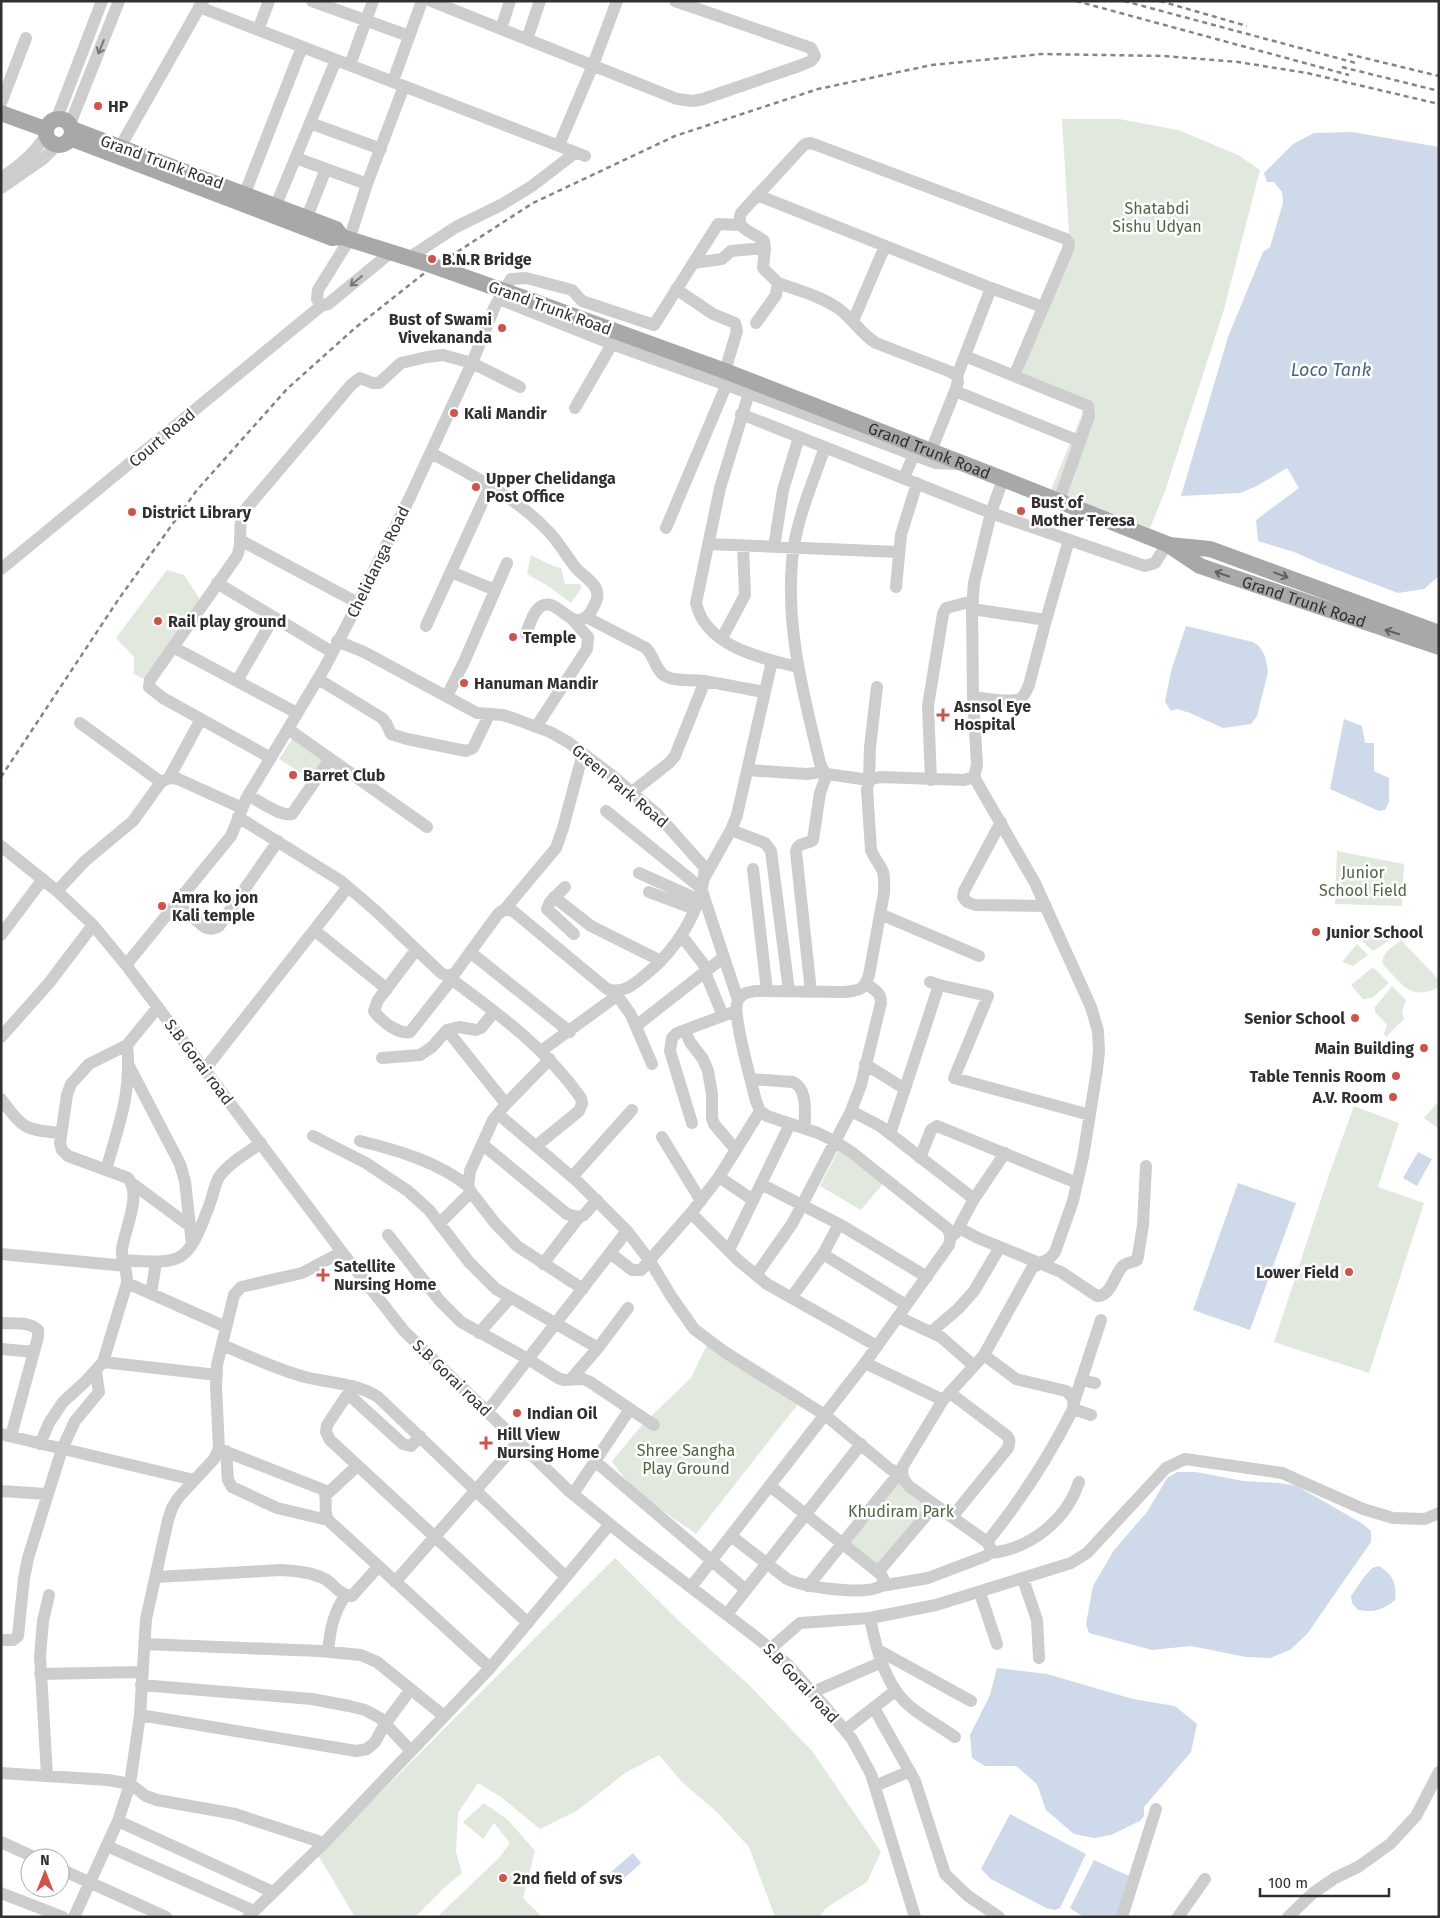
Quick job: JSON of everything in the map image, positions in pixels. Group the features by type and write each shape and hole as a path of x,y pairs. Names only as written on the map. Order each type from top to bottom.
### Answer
{"main road":[{"name":"Grand Trunk Road","path":"1,113 120,147 307,217 342,235"},
{"name":"Grand Trunk Road","path":"60,131 390,253 527,299 725,378 932,451 1058,503 1167,544 1200,566 1439,647"},
{"path":"1167,544 1210,549 1439,633"}],"street":[{"path":"1,178 18,167 60,131 102,1"},
{"path":"1,188 39,162 60,131 119,1"},
{"path":"258,30 269,1"},
{"path":"312,1 409,36"},
{"path":"350,65 373,1"},
{"path":"321,306 317,299 321,283 367,184 381,149 409,36 422,1"},
{"path":"431,1 677,99 693,101 799,66 811,61 815,56 811,48 675,1"},
{"path":"501,28 510,1"},
{"path":"527,39 540,1"},
{"path":"559,145 593,65 617,1"},
{"path":"120,147 201,4 258,30 580,154 501,205 456,227 415,261"},
{"path":"1,103 26,38"},
{"path":"244,193 302,47"},
{"path":"276,205 336,60"},
{"path":"310,123 381,149"},
{"path":"957,376 952,372 876,343 866,337 853,322 831,304 778,283 763,268 764,241 744,230 740,225 739,219 741,213 802,146 811,143 1061,236 1069,243 1014,376"},
{"path":"296,158 367,184"},
{"path":"307,217 326,169"},
{"path":"757,195 990,288 1043,307"},
{"path":"666,528 725,378 737,331 735,323 713,314 676,289 718,224 740,225"},
{"path":"853,322 885,246"},
{"path":"692,263 722,259 731,251 765,248"},
{"name":"Court Road","path":"1,569 321,306 328,304 390,253"},
{"name":"Chelidanga Road","path":"126,965 231,836 248,795 318,679 358,603 431,453 497,303 511,279 526,278 572,290 582,301 654,325 676,289"},
{"path":"756,323 776,295 778,283"},
{"path":"932,451 958,382 957,376 990,288"},
{"path":"497,303 612,344 725,378 749,393 914,454 935,464 967,465"},
{"path":"576,408 612,344"},
{"path":"271,758 163,698 149,687 150,680 237,556 240,549 240,522 245,510 355,380 360,378 373,383 379,383 401,363 436,356 451,357 472,363 520,387"},
{"path":"965,356 1088,406 1089,416 1058,503"},
{"path":"955,391 1079,441"},
{"path":"749,393 741,414 720,488 696,603 699,614 707,626 722,638 740,649 772,661 798,667"},
{"path":"741,414 990,513 1145,566 1155,563 1167,544"},
{"path":"774,547 783,490 799,437"},
{"path":"811,992 796,852 799,845 813,840 825,772 808,717 798,667 793,628 792,574 794,546 804,507 825,447"},
{"path":"431,453 490,486 519,506 549,532 576,568 594,585 598,590 598,598 586,617 579,621 572,620"},
{"path":"904,478 914,454"},
{"path":"808,1586 840,1544 892,1482 901,1474 908,1459 946,1397 984,1355 1032,1268 1050,1258 1055,1252 1077,1183 1090,1115 1099,1051 1095,1017 1046,906 1001,822 974,777 977,765 972,697 972,605 980,552 990,513 1003,479"},
{"path":"896,587 898,552 904,524 917,484"},
{"path":"426,626 490,486"},
{"path":"240,540 358,603"},
{"path":"972,697 1012,701 1020,699 1026,694 1069,540"},
{"path":"708,544 794,546 898,552"},
{"path":"722,638 745,595 743,546"},
{"path":"447,696 507,564"},
{"path":"451,572 495,590"},
{"name":"Green Park Road","path":"217,583 274,618 335,647 364,652 477,713 503,715 550,732 583,753 657,814 700,861 704,868 699,894 724,957 737,1006 740,1033 760,1110"},
{"path":"526,634 536,612 545,605 552,606 572,620 588,638 587,649 536,727"},
{"path":"931,780 928,706 946,608 950,606 972,605 1046,620"},
{"path":"586,617 646,648 652,654 660,672 665,676 765,692"},
{"path":"237,681 274,618"},
{"path":"173,647 297,713"},
{"path":"440,1223 470,1189 470,1171 498,1114 546,1055 570,1032 616,994 633,985 669,954 681,935 731,830 742,801 747,770 772,661"},
{"path":"318,679 382,718 391,734 407,739 466,751 473,748 489,715"},
{"path":"632,792 669,763 675,756 705,681"},
{"path":"692,1123 670,1051 672,1038 677,1033 723,1016 737,1006 745,993 755,991 845,992 859,990 866,984 880,914 884,881 883,872 874,859 871,850 867,789 877,687"},
{"path":"57,891 84,861 133,821 165,780 201,719"},
{"path":"80,723 165,780 178,779 240,813 278,842 348,887 441,973 526,1036 546,1055 581,1098 582,1104 579,1111 536,1146"},
{"path":"288,729 427,828"},
{"path":"416,950 387,989 375,1007 374,1012 377,1016 406,1033 414,1029 449,978 455,973 498,914 505,910 556,848 564,828 583,753"},
{"path":"248,795 281,813 292,814 330,759"},
{"path":"747,770 807,774 825,772 869,780 880,777 964,780 974,777"},
{"path":"606,811 699,894"},
{"path":"1001,822 964,891 963,897 967,902 975,905 1046,906"},
{"path":"731,830 765,843 771,851 789,992"},
{"path":"176,903 203,926 208,929 214,929 219,926 278,842"},
{"name":"S.B Gorai road","path":"1,846 57,891 93,926 126,965 342,1252 404,1331 573,1494 770,1649 813,1692 845,1730 863,1758 875,1786 915,1917"},
{"path":"753,869 767,991"},
{"path":"639,873 699,894"},
{"path":"1,934 43,879"},
{"path":"205,1069 348,887"},
{"path":"564,887 548,906 549,912 574,934"},
{"path":"649,892 699,894"},
{"path":"554,897 584,922 661,961"},
{"path":"505,910 513,911 607,989 616,994 636,1026 652,1064"},
{"path":"880,914 979,956"},
{"path":"561,951 584,922"},
{"path":"1,1037 49,983 93,926"},
{"path":"314,930 387,989"},
{"path":"681,935 706,971 723,1016"},
{"path":"470,952 570,1032"},
{"path":"636,1026 724,957"},
{"path":"756,1275 803,1205 861,1085 881,1004 881,996 866,984"},
{"path":"890,1134 905,1089 934,984 988,996 954,1078 1090,1115"},
{"path":"158,1008 127,1045 89,1064 71,1084 67,1095 60,1143 62,1150 68,1156 128,1178 133,1184 191,1227"},
{"path":"382,1058 420,1055 432,1047 447,1030 459,1028 476,1030 481,1028 494,1012"},
{"path":"447,1030 506,1104"},
{"path":"685,1030 690,1042 703,1059 708,1071 714,1124 736,1150"},
{"path":"106,1170 127,1096 129,1066 127,1045"},
{"path":"865,1064 905,1089"},
{"path":"129,1066 180,1164 185,1180 192,1244"},
{"path":"751,1079 793,1082 799,1085 803,1092 805,1128"},
{"path":"1,1099 20,1123 27,1128 37,1131 61,1132"},
{"path":"572,1177 632,1110"},
{"path":"610,1253 632,1270 641,1270 691,1213 719,1177 760,1110 767,1116 805,1128 834,1141 888,1180 947,1228 951,1239"},
{"path":"850,1111 872,1121 974,1199"},
{"path":"498,1114 572,1177 627,1231 650,1260 678,1308 694,1329 726,1353 825,1415 890,1468 901,1474 903,1480 910,1487 952,1517 988,1548 1016,1548 1042,1534 1072,1501 1080,1482"},
{"path":"729,1250 790,1124"},
{"path":"920,1158 931,1130 937,1126 1077,1183"},
{"path":"313,1136 390,1177 425,1205 478,1273 496,1289 598,1348"},
{"path":"662,1137 701,1201"},
{"path":"360,1140 419,1159 456,1176 470,1189 505,1235 517,1246 583,1288"},
{"path":"1,1254 124,1263 176,1260 185,1255 199,1231 219,1177 227,1168 261,1143"},
{"path":"482,1144 567,1214 579,1217"},
{"path":"691,1587 865,1363 927,1277 959,1228 974,1199 1005,1153"},
{"path":"959,1228 1061,1272 1097,1296 1101,1296 1106,1293 1121,1268 1137,1260 1143,1225 1146,1166"},
{"path":"719,1177 753,1200"},
{"path":"1,1640 13,1640 18,1636 24,1578 47,1494 62,1449 76,1421 99,1392 99,1367 127,1283 128,1275 122,1251 133,1202 133,1184"},
{"path":"761,1184 839,1224 927,1277"},
{"path":"543,1264 579,1217 584,1215 597,1200"},
{"path":"691,1213 739,1261 756,1275 791,1298 877,1346"},
{"path":"791,1298 824,1254 839,1224"},
{"path":"487,1412 627,1231"},
{"path":"388,1234 450,1312 462,1322 558,1378 564,1380 584,1379 590,1382 654,1425"},
{"path":"931,1332 958,1309 974,1291 1000,1247"},
{"path":"328,1520 277,1508 232,1487 228,1480 223,1450 217,1375 234,1295 241,1287 253,1283 287,1278 302,1273 342,1252"},
{"path":"824,1254 906,1305"},
{"path":"151,1294 156,1262"},
{"path":"127,1283 226,1327"},
{"path":"479,1333 510,1298"},
{"path":"571,1379 598,1348 628,1308"},
{"path":"898,1317 948,1342 974,1366"},
{"path":"732,1536 787,1579 795,1583 808,1586 870,1591 881,1586 928,1578 986,1556 988,1548 1039,1472 1074,1406 1101,1320"},
{"path":"1,1324 33,1325 38,1330 34,1352 6,1435 194,1480"},
{"path":"222,1345 286,1371 351,1390 367,1390 378,1396 566,1577"},
{"path":"1,1348 34,1352"},
{"path":"984,1355 1016,1379 1066,1391 1071,1395 1074,1406 1091,1415"},
{"path":"865,1363 946,1397 1009,1438 1010,1444 1008,1448 952,1517"},
{"path":"40,1444 49,1423 63,1402 99,1367 217,1375"},
{"path":"1082,1380 1095,1383"},
{"path":"351,1390 403,1444 411,1446 420,1436"},
{"path":"351,1390 327,1425 326,1432 330,1440 528,1623"},
{"path":"573,1494 630,1409"},
{"path":"396,1582 518,1442"},
{"path":"727,1614 860,1444"},
{"path":"74,1917 118,1821 130,1784 140,1714 146,1618 172,1508 194,1480 223,1450"},
{"path":"223,1450 318,1486 324,1490 326,1495 325,1514 328,1520 490,1668"},
{"path":"770,1649 800,1622 870,1618 936,1605 980,1593 1062,1566 1087,1552 1166,1468 1185,1459 1282,1473 1363,1508 1393,1518 1425,1519 1439,1513"},
{"path":"596,1462 710,1562 746,1590"},
{"path":"326,1495 357,1466"},
{"path":"770,1486 840,1544 878,1572 884,1581 881,1586"},
{"path":"1,1491 47,1494"},
{"path":"878,1572 935,1505"},
{"path":"107,1846 251,1914 324,1843 490,1668 610,1524"},
{"path":"156,1577 281,1570 299,1571 317,1575 328,1581 345,1596 352,1596 378,1567"},
{"path":"1023,1579 1037,1620 1039,1658"},
{"path":"980,1593 997,1644"},
{"path":"47,1775 40,1674 41,1639 49,1595"},
{"path":"328,1652 330,1626 337,1607 345,1596"},
{"path":"870,1618 880,1656 895,1690 912,1708 955,1736"},
{"path":"144,1644 361,1655 377,1662 444,1716"},
{"path":"813,1692 880,1656"},
{"path":"880,1656 971,1700"},
{"path":"40,1674 142,1672"},
{"path":"141,1685 312,1698 365,1710 380,1718 411,1751"},
{"path":"140,1714 356,1751 367,1748 375,1742 385,1724 411,1688"},
{"path":"845,1730 895,1690"},
{"path":"874,1708 910,1770 945,1874 968,1896 999,1917"},
{"path":"875,1786 910,1770"},
{"path":"1,1773 108,1780 130,1784 146,1796 157,1800 235,1814 324,1843"},
{"path":"1288,1917 1313,1893 1335,1878 1358,1867 1390,1844 1416,1816 1437,1780"},
{"path":"1122,1917 1156,1809"},
{"path":"118,1821 273,1892"},
{"path":"1,1842 20,1851"},
{"path":"70,1874 166,1917"},
{"path":"1178,1917 1205,1879"},
{"path":"1,1893 63,1917"}],"green space":[{"name":"Shatabdi Sishu Udyan","path":"1062,119 1119,119 1178,130 1238,155 1260,170 1223,313 1165,491 1150,528 1050,492 1087,402 1021,377 1069,235"},
{"path":"531,555 561,568 565,584 579,584 582,587 571,603 548,586 527,574"},
{"name":"Rail play ground","path":"167,570 184,575 201,601 146,680 134,674 134,657 116,638"},
{"path":"294,736 327,757 311,779 279,759"},
{"name":"Junior School Field","path":"1337,851 1404,864 1402,906 1335,904"},
{"path":"1381,929 1394,937 1373,951 1361,940"},
{"path":"1401,940 1439,980 1439,987 1427,991 1413,991 1401,984 1383,965 1385,954"},
{"path":"1357,944 1368,955 1353,966 1342,962"},
{"path":"1372,968 1389,983 1372,998 1363,999 1351,985"},
{"path":"1392,986 1406,1000 1402,1011 1404,1019 1386,1037 1384,1034 1387,1025 1375,1012 1375,1007"},
{"path":"1439,1101 1439,1129 1424,1118"},
{"name":"Lower Field","path":"1354,1106 1399,1123 1378,1187 1424,1203 1369,1373 1274,1342 1330,1172"},
{"path":"840,1147 886,1180 861,1210 820,1186"},
{"name":"Shree Sangha Play Ground","path":"711,1336 805,1395 696,1534 639,1492 612,1461 642,1425 691,1378"},
{"name":"Khudiram Park","path":"898,1482 931,1506 876,1570 846,1548"},
{"path":"615,1558 680,1622 749,1685 812,1751 881,1852 867,1882 826,1908 819,1917 775,1917 749,1847 717,1812 683,1783 659,1755 625,1773 578,1810 540,1829 501,1797 478,1783 458,1813 456,1852 462,1873 415,1917 355,1917 318,1855"},
{"name":"2nd field of svs","path":"484,1803 508,1820 535,1851 523,1898 542,1917 437,1917 499,1858 510,1843 494,1823 483,1839 463,1822"}],"water":[{"name":"Loco Tank","path":"1352,132 1439,147 1439,576 1424,589 1398,593 1294,552 1258,541 1256,520 1299,488 1287,468 1257,486 1240,493 1181,496 1228,337 1263,252 1270,247 1283,203 1282,192 1274,182 1267,182 1264,173 1293,144 1314,133"},
{"path":"1186,626 1253,642 1259,646 1265,656 1268,672 1257,716 1251,724 1223,728 1190,713 1177,709 1171,711 1165,702 1171,671"},
{"path":"1344,719 1362,726 1365,743 1374,743 1374,771 1389,778 1389,802 1385,810 1379,811 1330,789"},
{"path":"1418,1152 1432,1159 1417,1186 1403,1178"},
{"path":"1238,1183 1296,1203 1250,1330 1193,1310"},
{"path":"1177,1472 1196,1472 1243,1481 1297,1486 1363,1524 1371,1531 1371,1542 1307,1634 1290,1650 1270,1658 1246,1657 1191,1646 1152,1650 1089,1633 1086,1624 1093,1586 1114,1550 1147,1512 1167,1478"},
{"path":"1379,1566 1391,1576 1395,1584 1395,1600 1378,1610 1358,1610 1352,1603 1351,1596 1372,1568"},
{"path":"997,1668 1047,1674 1133,1699 1175,1706 1197,1724 1191,1752 1144,1807 1144,1816 1140,1821 1111,1835 1094,1838 1074,1834 1046,1810 1037,1784 1016,1766 985,1766 972,1758 970,1735 990,1695"},
{"path":"1010,1814 1086,1854 1060,1908 1055,1910 1046,1908 991,1879 981,1869"},
{"path":"633,1853 641,1863 620,1882 611,1872"},
{"path":"1094,1860 1129,1876 1118,1917 1083,1917 1070,1908"}],"railway":[{"path":"1076,1 1349,75"},
{"path":"1124,1 1356,63"},
{"path":"1160,1 1247,26"},
{"path":"1,777 118,600 197,490 287,389 355,328 422,275 443,261 533,203 675,136 818,89 932,65 1042,54 1164,56 1238,62 1307,73 1439,104"},
{"path":"1348,54 1439,76"},
{"path":"1342,67 1439,91"}],"place":[{"name":"HP","path":"98,106"},
{"name":"B.N.R Bridge","path":"432,259"},
{"name":"Bust of Swami Vivekananda","path":"502,328"},
{"name":"Kali Mandir","path":"454,413"},
{"name":"Upper Chelidanga Post Office","path":"476,487"},
{"name":"Bust of Mother Teresa","path":"1021,511"},
{"name":"District Library","path":"132,512"},
{"name":"Rail play ground","path":"158,621"},
{"name":"Temple","path":"513,637"},
{"name":"Hanuman Mandir","path":"464,683"},
{"name":"Asnsol Eye Hospital","path":"943,715"},
{"name":"Barret Club","path":"293,775"},
{"name":"Amra ko jon Kali temple","path":"162,906"},
{"name":"Junior School","path":"1316,932"},
{"name":"Senior School","path":"1355,1018"},
{"name":"Main Building","path":"1424,1048"},
{"name":"Table Tennis Room","path":"1396,1076"},
{"name":"A.V. Room","path":"1393,1097"},
{"name":"Lower Field","path":"1349,1272"},
{"name":"Satellite Nursing Home","path":"323,1275"},
{"name":"Indian Oil","path":"517,1413"},
{"name":"Hill View Nursing Home","path":"486,1443"},
{"name":"2nd field of svs","path":"503,1878"}]}
